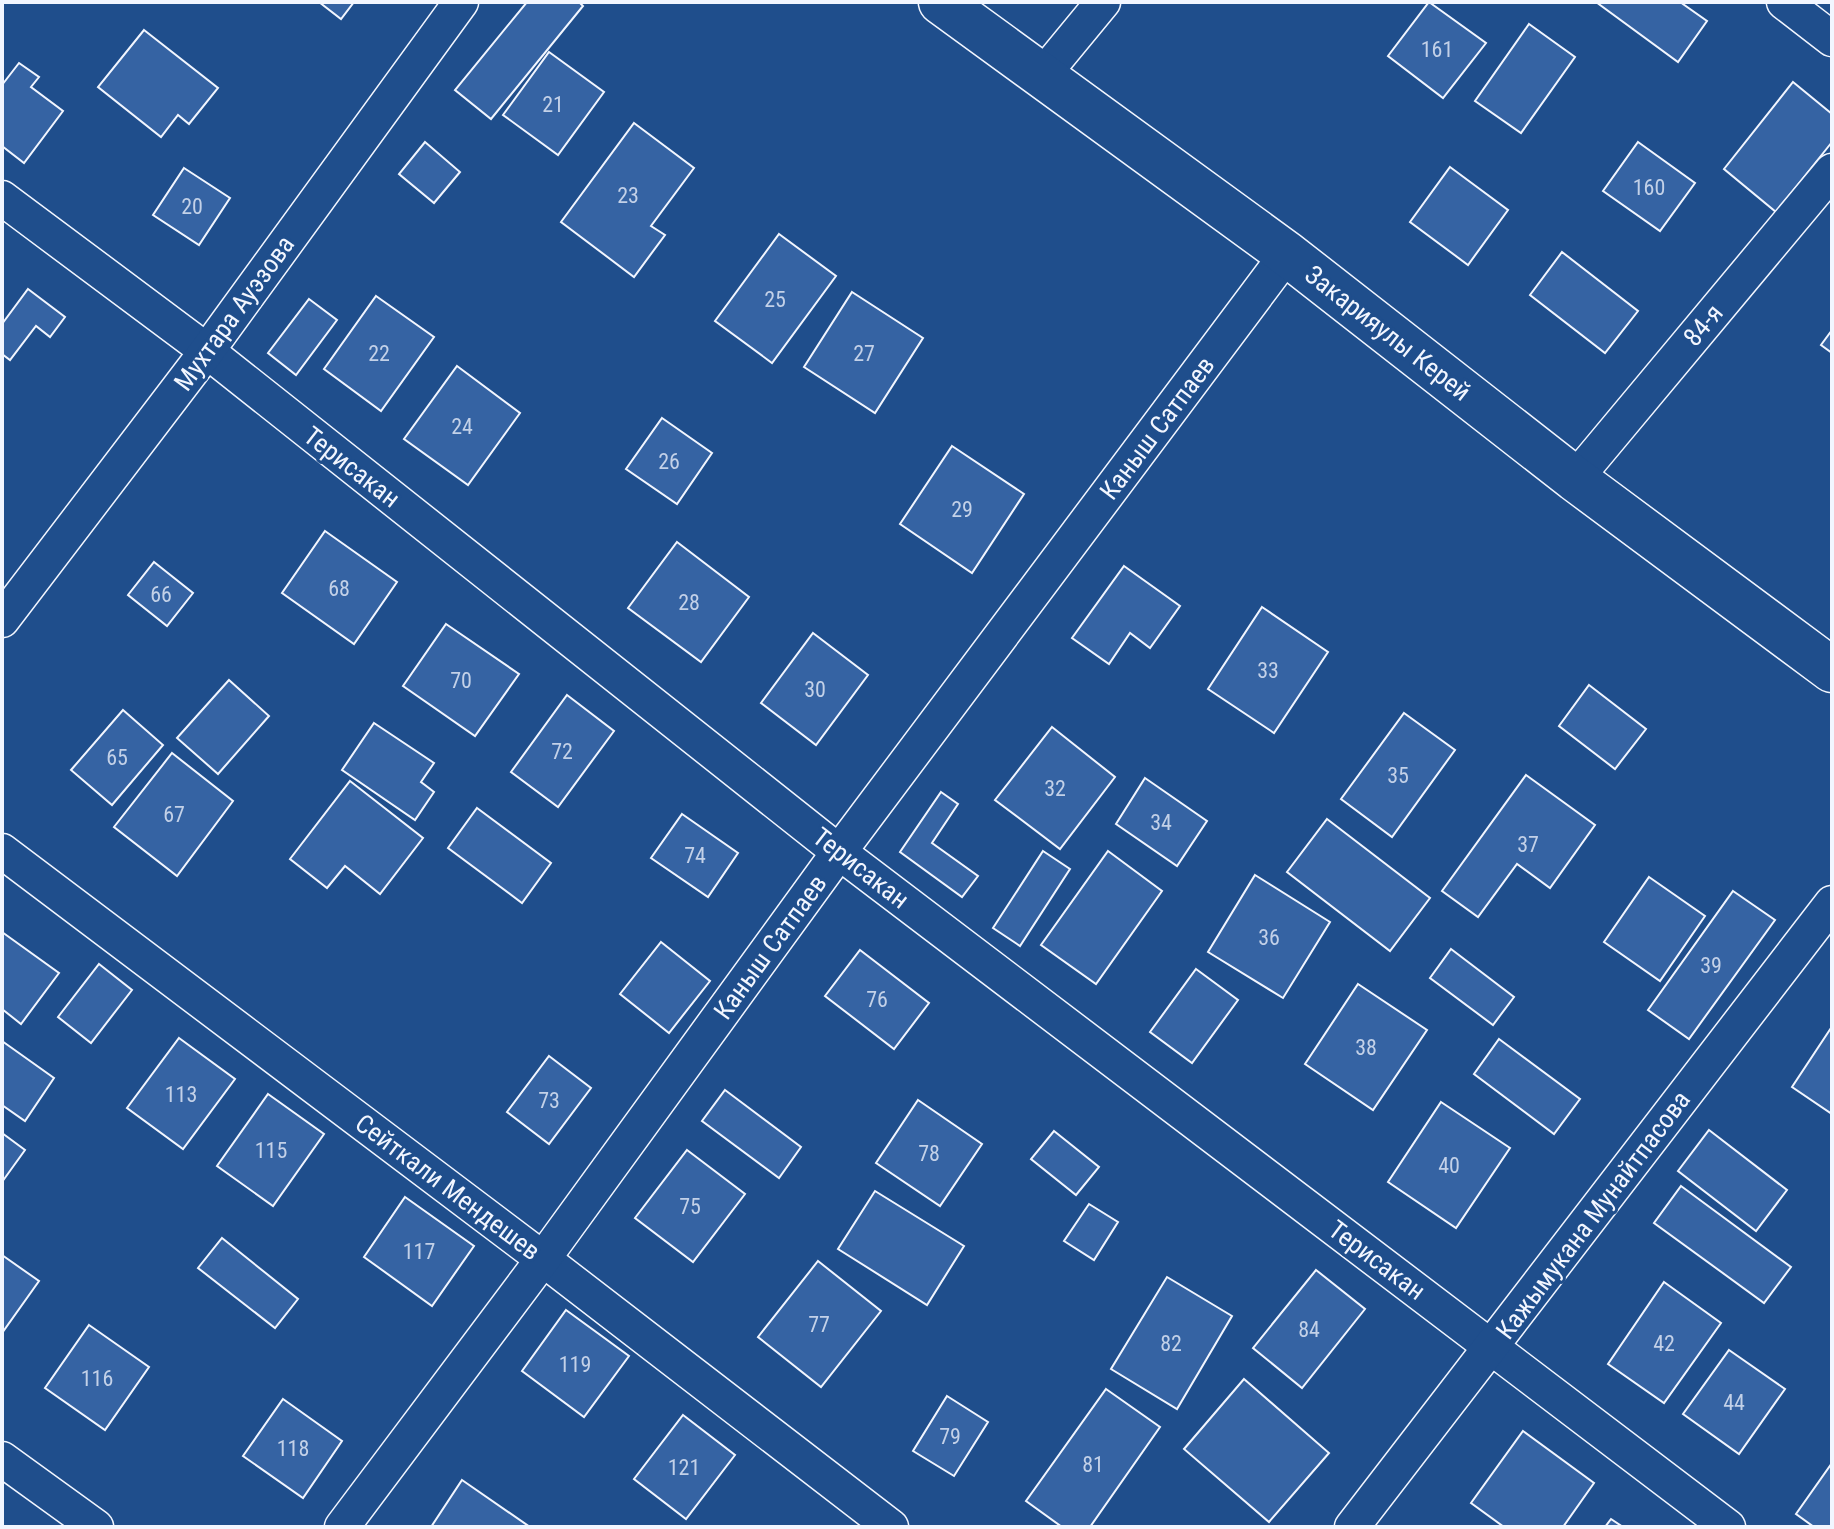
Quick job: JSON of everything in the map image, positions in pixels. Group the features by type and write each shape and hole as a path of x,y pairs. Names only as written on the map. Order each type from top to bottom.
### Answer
{"highway":[{"name":"Закарияулы Керей","path":"941,2 1287,254 1575,479 1832,670"}],"street":[{"name":"Мухтара Ауэзова","path":"2,620 207,351 461,2"},
{"path":"1042,76 1103,2"},
{"path":"1784,2 1832,39"},
{"name":"84-я","path":"1575,479 1832,171"},
{"name":"Терисакан","path":"2,198 207,351 839,852 1728,1527"},
{"name":"Каныш Сатпаев","path":"342,1527 543,1259 839,852 1287,254"},
{"name":"Сейткали Мендешев","path":"2,851 543,1259 891,1527"},
{"name":"Кажымукана Мунайтпасова","path":"1352,1527 1832,903"},
{"path":"2,1459 96,1527"}],"building":[{"path":"319,2 354,2 341,19"},
{"path":"527,2 579,2 583,6 491,119 455,90"},
{"path":"1429,2 1486,43 1443,98 1388,56"},
{"path":"1596,2 1680,2 1707,21 1678,62"},
{"path":"1529,24 1575,57 1521,133 1475,101"},
{"path":"144,30 218,88 189,124 178,115 161,137 98,87"},
{"path":"549,52 604,92 558,155 503,115"},
{"path":"19,63 39,77 31,87 63,111 24,163 2,146 2,85"},
{"path":"1793,82 1832,114 1832,142 1776,212 1724,169"},
{"path":"634,123 694,168 651,226 665,235 634,277 561,222"},
{"path":"425,142 460,172 434,203 399,174"},
{"path":"1638,142 1695,183 1660,231 1603,191"},
{"path":"1450,167 1508,210 1468,265 1410,222"},
{"path":"184,168 230,198 199,245 153,215"},
{"path":"779,234 836,276 772,363 715,321"},
{"path":"1562,252 1638,311 1605,353 1530,295"},
{"path":"28,289 65,317 50,337 36,326 10,360 2,354 2,324"},
{"path":"852,292 923,338 875,413 804,367"},
{"path":"376,296 434,337 381,411 324,369"},
{"path":"309,299 337,320 296,375 268,353"},
{"path":"1832,330 1832,353 1821,345"},
{"path":"457,366 520,413 468,485 404,439"},
{"path":"662,418 712,453 677,504 626,469"},
{"path":"952,446 1024,494 972,573 900,524"},
{"path":"325,531 397,582 354,644 282,593"},
{"path":"677,542 749,597 701,662 628,608"},
{"path":"154,562 193,593 167,626 128,595"},
{"path":"1124,566 1180,606 1150,648 1130,633 1109,664 1072,638"},
{"path":"1262,607 1328,652 1274,733 1208,689"},
{"path":"446,624 519,674 475,736 403,686"},
{"path":"813,633 868,675 816,745 761,703"},
{"path":"229,680 269,716 218,774 177,738"},
{"path":"1589,685 1646,729 1615,769 1559,726"},
{"path":"567,695 614,731 558,807 511,772"},
{"path":"123,710 163,745 112,805 71,770"},
{"path":"1404,713 1455,750 1392,837 1341,799"},
{"path":"374,723 434,763 421,782 434,792 415,820 342,770"},
{"path":"1052,727 1115,777 1060,849 995,800"},
{"path":"172,753 233,801 177,876 114,827"},
{"path":"1526,775 1595,825 1550,888 1517,864 1478,917 1442,891"},
{"path":"1145,778 1207,821 1177,866 1116,824"},
{"path":"350,781 423,838 380,894 345,866 327,888 290,859"},
{"path":"941,792 958,804 932,843 978,876 962,897 900,852"},
{"path":"477,808 551,863 522,903 448,848"},
{"path":"682,814 738,853 708,897 651,858"},
{"path":"1327,819 1430,898 1390,951 1287,872"},
{"path":"1043,851 1070,869 1020,946 993,928"},
{"path":"1108,851 1162,891 1096,984 1041,945"},
{"path":"1255,875 1330,922 1283,998 1208,952"},
{"path":"1649,877 1705,916 1660,981 1604,942"},
{"path":"1733,891 1775,920 1689,1039 1648,1010"},
{"path":"2,932 59,973 21,1024 2,1009"},
{"path":"661,942 710,981 669,1033 620,994"},
{"path":"1451,949 1514,997 1493,1025 1430,978"},
{"path":"860,950 929,1003 894,1049 825,996"},
{"path":"99,964 132,990 91,1043 58,1017"},
{"path":"1196,969 1238,1000 1192,1063 1150,1032"},
{"path":"1358,984 1427,1030 1373,1110 1305,1064"},
{"path":"1832,1028 1832,1114 1792,1087"},
{"path":"179,1038 235,1079 183,1149 127,1108"},
{"path":"1499,1039 1580,1099 1554,1134 1474,1074"},
{"path":"2,1041 54,1078 25,1121 2,1105"},
{"path":"549,1056 591,1088 549,1144 507,1112"},
{"path":"725,1090 801,1147 779,1178 702,1121"},
{"path":"268,1094 324,1134 273,1206 217,1166"},
{"path":"918,1100 982,1144 940,1206 876,1163"},
{"path":"1441,1102 1510,1148 1456,1228 1388,1182"},
{"path":"1709,1130 1787,1190 1756,1231 1678,1171"},
{"path":"1054,1131 1099,1167 1076,1195 1031,1159"},
{"path":"2,1133 25,1150 2,1182"},
{"path":"687,1150 745,1194 693,1262 635,1218"},
{"path":"1681,1186 1791,1267 1764,1303 1654,1223"},
{"path":"875,1191 964,1246 927,1305 838,1249"},
{"path":"405,1197 474,1246 432,1306 364,1257"},
{"path":"1089,1204 1118,1222 1094,1260 1064,1241"},
{"path":"222,1238 298,1299 275,1328 198,1268"},
{"path":"2,1255 39,1281 2,1333"},
{"path":"818,1261 881,1311 821,1387 758,1337"},
{"path":"1316,1270 1365,1309 1302,1388 1253,1348"},
{"path":"1167,1277 1232,1316 1177,1409 1111,1369"},
{"path":"1664,1282 1721,1323 1664,1403 1608,1364"},
{"path":"566,1310 629,1356 584,1417 522,1371"},
{"path":"89,1325 149,1367 105,1430 45,1388"},
{"path":"1729,1350 1785,1389 1739,1454 1683,1414"},
{"path":"1244,1379 1329,1453 1269,1522 1184,1449"},
{"path":"1106,1389 1160,1427 1090,1527 1062,1527 1026,1501"},
{"path":"947,1396 988,1422 954,1476 913,1451"},
{"path":"283,1399 342,1441 303,1498 243,1456"},
{"path":"683,1415 735,1455 686,1519 634,1479"},
{"path":"1523,1431 1594,1483 1563,1527 1504,1527 1471,1503"},
{"path":"1832,1463 1832,1527 1814,1527 1796,1514"},
{"path":"462,1480 530,1527 431,1527"},
{"path":"1611,1519 1623,1527 1605,1527"}]}
